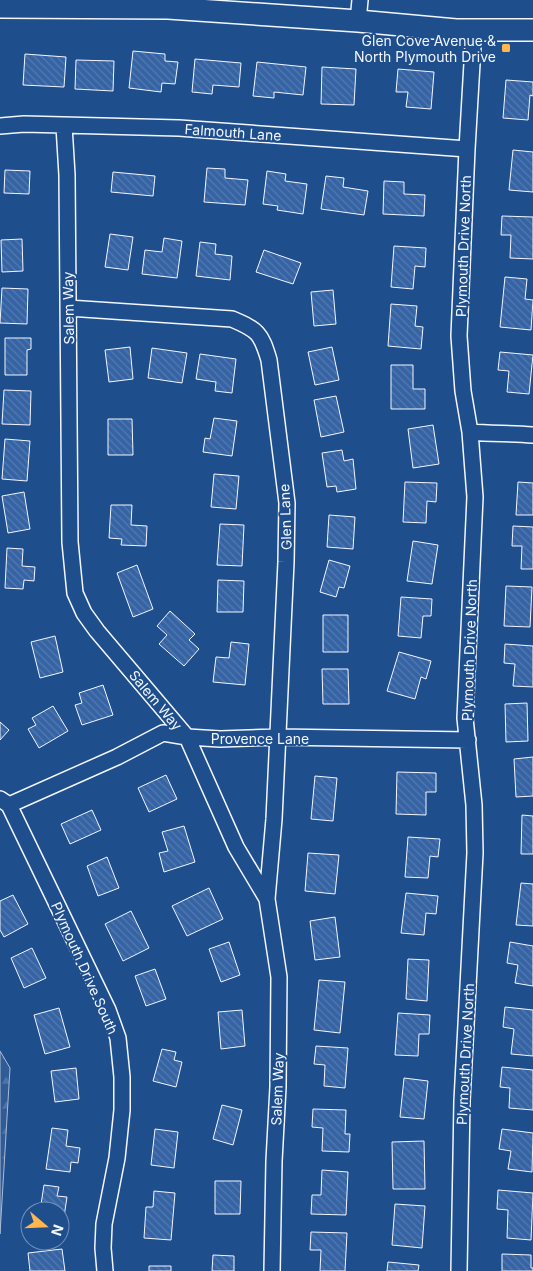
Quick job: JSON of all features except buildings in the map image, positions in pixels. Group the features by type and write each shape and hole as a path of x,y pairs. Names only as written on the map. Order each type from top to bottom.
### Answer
{"main road":[{"path":"0,6 91,3 358,21 456,30 533,30"}],"street":[{"path":"358,21 360,0"},
{"name":"Plymouth Drive North","path":"459,1271 462,1101 475,853 474,805 465,718 475,498 470,432 463,392 459,336 474,29"},
{"name":"Falmouth Lane","path":"0,126 24,124 179,128 467,149"},
{"name":"Salem Way","path":"64,126 67,175 70,542 76,593 84,613 97,631 188,737 236,847 267,899 280,977 272,1271"},
{"name":"Glen Lane","path":"68,308 232,319 252,328 263,340 269,360 287,503 286,572 274,819 267,899"},
{"path":"470,432 533,435"},
{"name":"Provence Lane","path":"4,802 117,757 163,733 220,739 278,737 468,740"},
{"name":"Plymouth Drive South","path":"4,802 108,1010 118,1038 122,1077 122,1110 117,1158 104,1224 103,1248 105,1271"}],"green space":[{"path":"0,1051 10,1068 0,1234"}],"place":[{"name":"Glen Cove Avenue & North Plymouth Drive","path":"506,48"}]}
